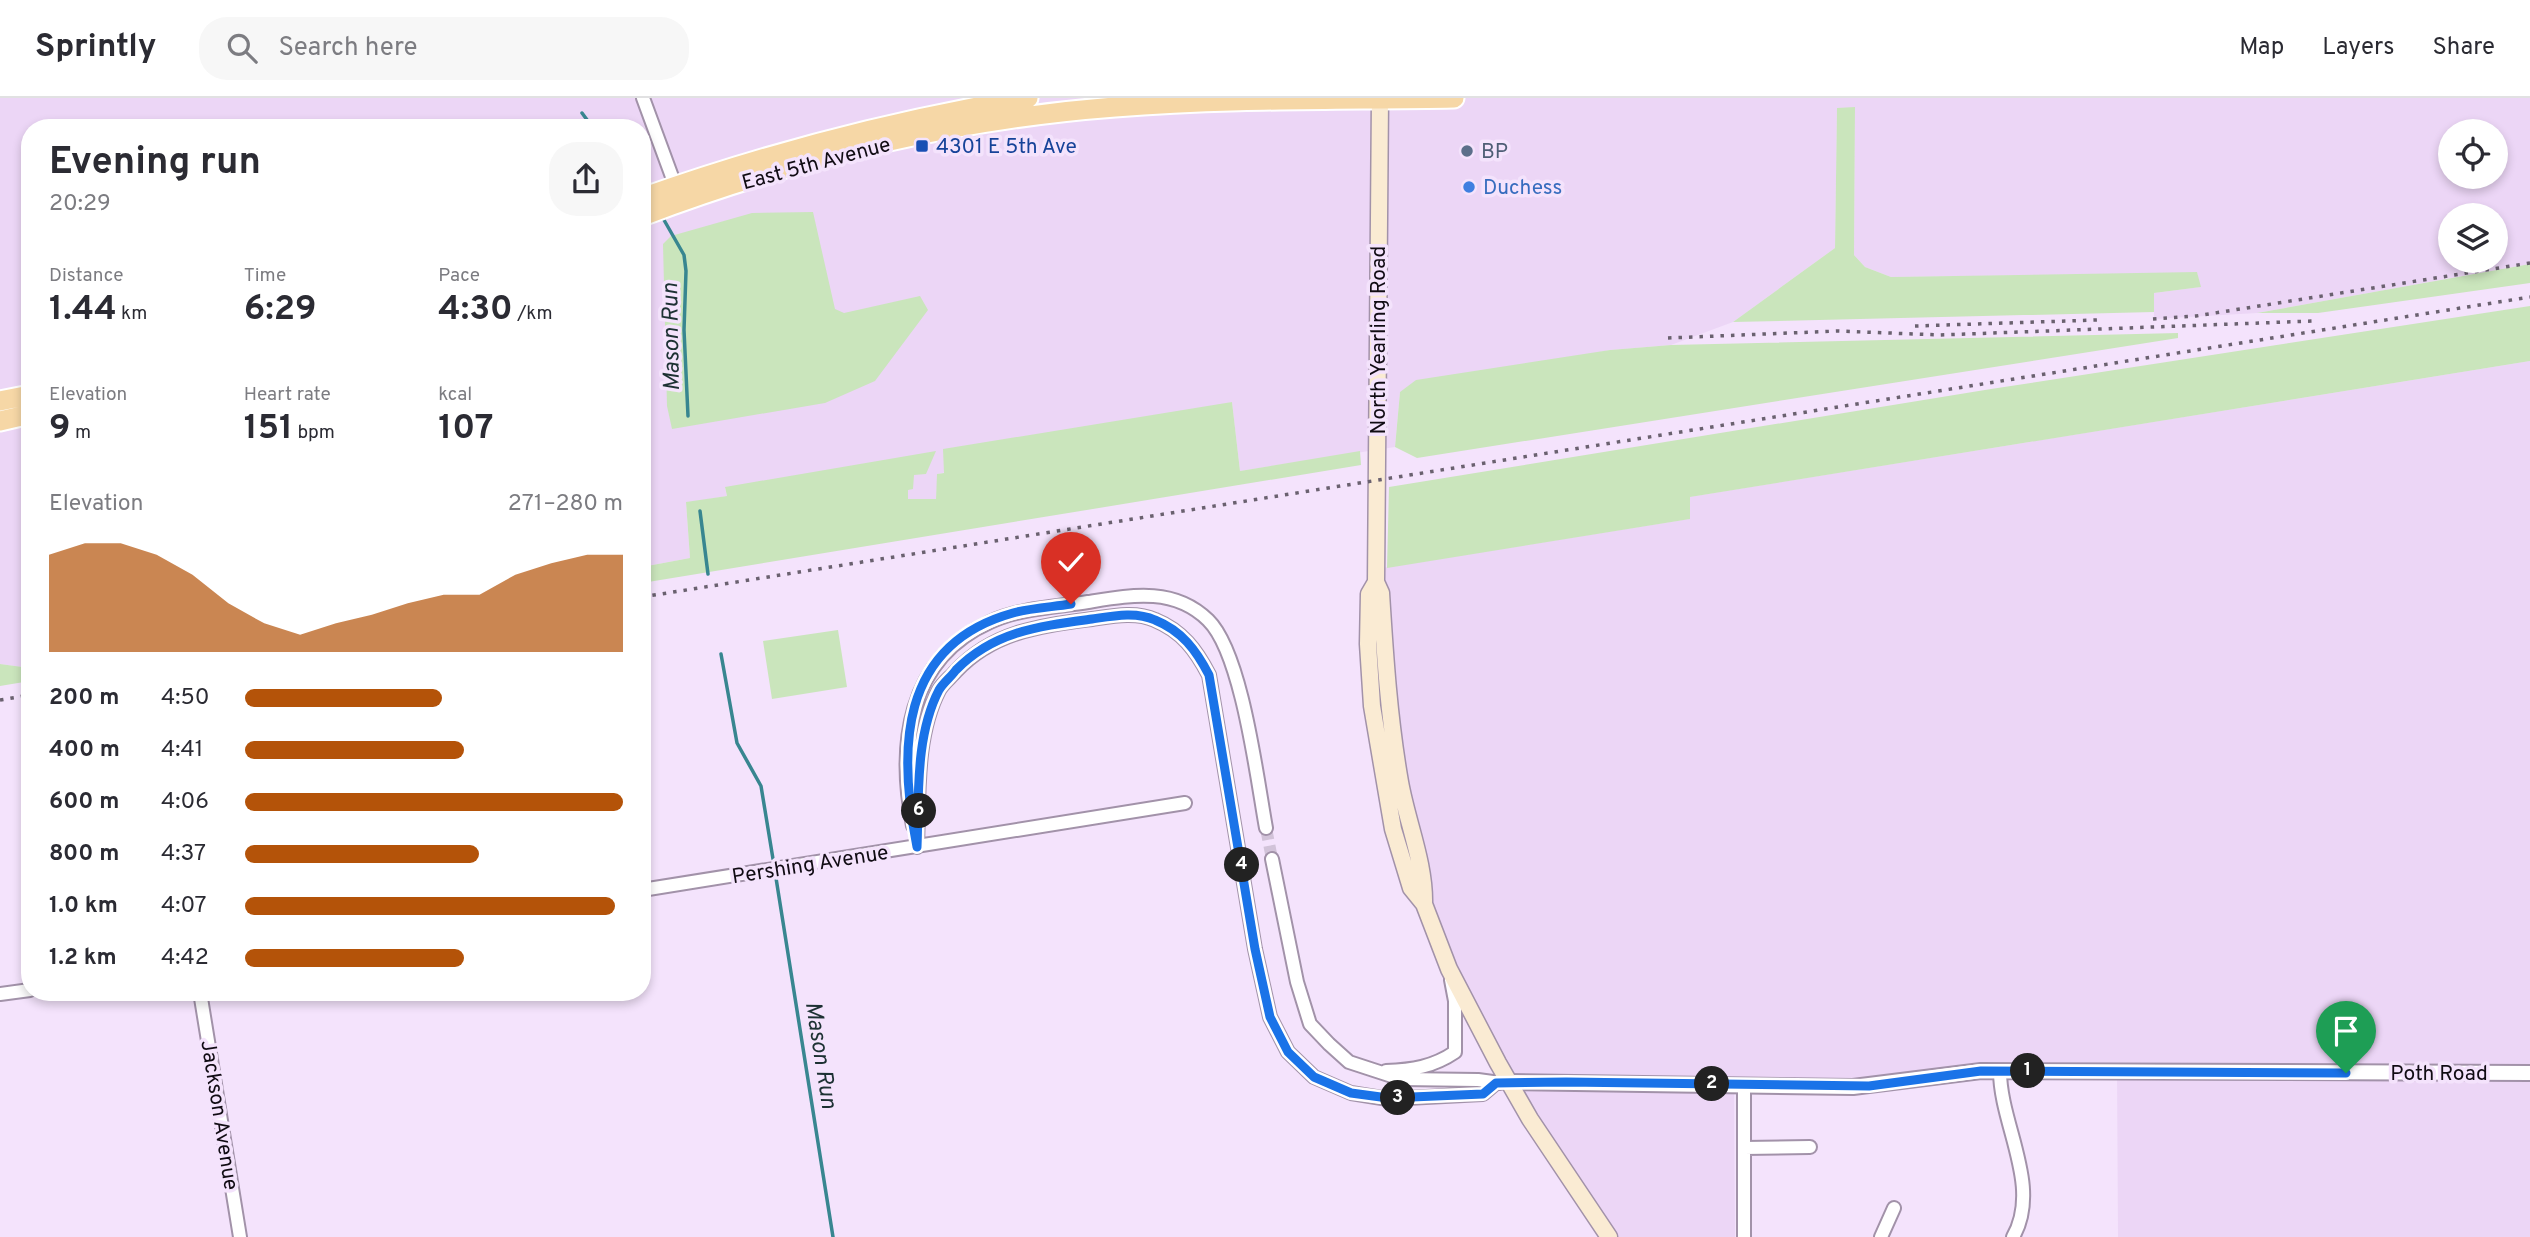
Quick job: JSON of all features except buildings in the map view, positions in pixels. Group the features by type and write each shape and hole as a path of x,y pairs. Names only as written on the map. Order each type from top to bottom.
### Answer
{"main road":[{"name":"East 5th Avenue","path":"651,210 678,194 812,142 915,118 1028,98"},
{"name":"East 5th Avenue","path":"651,197 678,194 919,135 1040,115 1161,104 1454,98"},
{"name":"North Yearling Road","path":"1380,99 1376,582 1369,594 1367,644 1376,732 1397,841 1411,888 1424,904 1449,969 1503,1083 1609,1237"},
{"path":"0,401 21,397"},
{"path":"0,421 21,416"}],"street":[{"path":"643,98 651,119"},
{"path":"651,120 678,194"},
{"path":"917,847 907,796 909,738 912,712 935,663 951,645 1002,617 1128,596 1160,595 1186,603 1210,621 1224,642 1236,675 1266,828"},
{"path":"917,847 922,753 928,715 940,688 965,661 987,644 1012,632 1123,615 1152,618 1175,630 1196,650 1209,675 1255,949 1270,1017 1288,1052 1314,1077 1351,1093 1388,1098 1483,1094 1503,1083"},
{"name":"Pershing Avenue","path":"651,889 1185,803"},
{"path":"1272,859 1297,982 1310,1024 1349,1062 1401,1079 1503,1083"},
{"path":"1376,1071 1416,1069 1439,1063 1455,1052 1455,1001 1449,969"},
{"path":"0,995 21,992"},
{"name":"Jackson Avenue","path":"201,1001 240,1237"},
{"path":"2000,1071 2003,1112 2023,1188 2020,1223 2013,1237"},
{"name":"Poth Road","path":"1503,1083 1869,1086 1961,1072 2000,1071 2530,1073"},
{"path":"1744,1085 1744,1237"},
{"path":"1744,1148 1810,1147"},
{"path":"1881,1237 1894,1209"}],"shaded area":[{"path":"0,98 2530,98 2530,264 2508,268 2508,203 2438,203 2438,273 2480,273 2257,313 2154,319 2154,293 2200,287 2197,273 1891,277 1865,267 1854,255 1855,108 1837,109 1835,248 1733,322 1671,345 1610,350 1400,392 1395,447 1240,471 1232,402 938,474 936,499 908,499 908,490 725,488 727,496 686,503 690,558 651,565 651,119 21,119 21,667 0,664"},
{"path":"2530,361 2530,1237 2118,1237 2117,1069 1896,1082 1734,1086 1735,1237 1608,1237 1495,1061 1433,913 1392,795 1379,706 1376,569 1689,519 1689,497"}],"green space":[{"path":"1855,107 1854,255 1865,267 1891,277 2197,272 2201,287 2154,293 2154,312 1733,322 1835,248 1837,108"},
{"path":"813,212 835,309 844,313 920,296 928,310 875,381 825,403 672,429 667,406 663,244 671,236 752,213"},
{"path":"2530,264 2530,283 2318,313 2257,313 2480,273 2508,273 2508,268"},
{"path":"2530,306 2530,361 1690,497 1690,519 1387,568 1389,487 1991,389"},
{"path":"2178,333 2178,338 1417,458 1395,447 1400,392 1416,380 1610,350 1671,345"},
{"path":"1232,402 1240,471 1360,451 1361,465 651,582 651,565 690,558 686,502 727,496 725,487 936,451 926,474 914,475 913,489 908,490 908,499 936,499 937,474 944,473 943,449"},
{"path":"838,630 847,687 772,699 763,641"},
{"path":"0,664 21,667 21,682 0,686"}],"waterway":[{"name":"Mason Run","path":"582,113 586,119"},
{"name":"Mason Run","path":"664,220 684,255 686,271 684,330 688,416"},
{"name":"Mason Run","path":"700,511 708,574"},
{"name":"Mason Run","path":"721,654 737,743 761,786 773,859"},
{"name":"Mason Run","path":"776,878 833,1237"}],"tunnel":[{"path":"1266,828 1272,859"}],"railway":[{"path":"2153,319 2196,316 2530,263"},
{"path":"651,596 2530,297"},
{"path":"1915,326 2097,320"},
{"path":"1668,338 1838,331 1940,335 2313,321"},
{"path":"0,700 21,696"}],"place":[{"name":"4301 E 5th Ave","path":"922,146"},
{"name":"BP","path":"1467,151"},
{"name":"Duchess","path":"1469,187"}],"route":[{"path":"1071,604 1014,613 989,622 951,645 935,663 912,712 909,738 907,796 917,847 922,753 928,715 940,688 965,661 987,644 1012,632 1049,625 1123,615 1152,618 1175,630 1196,650 1209,675 1255,949 1270,1017 1288,1052 1314,1077 1351,1093 1388,1098 1483,1094 1496,1083 1566,1082 1869,1086 1981,1071 2346,1073"}]}
